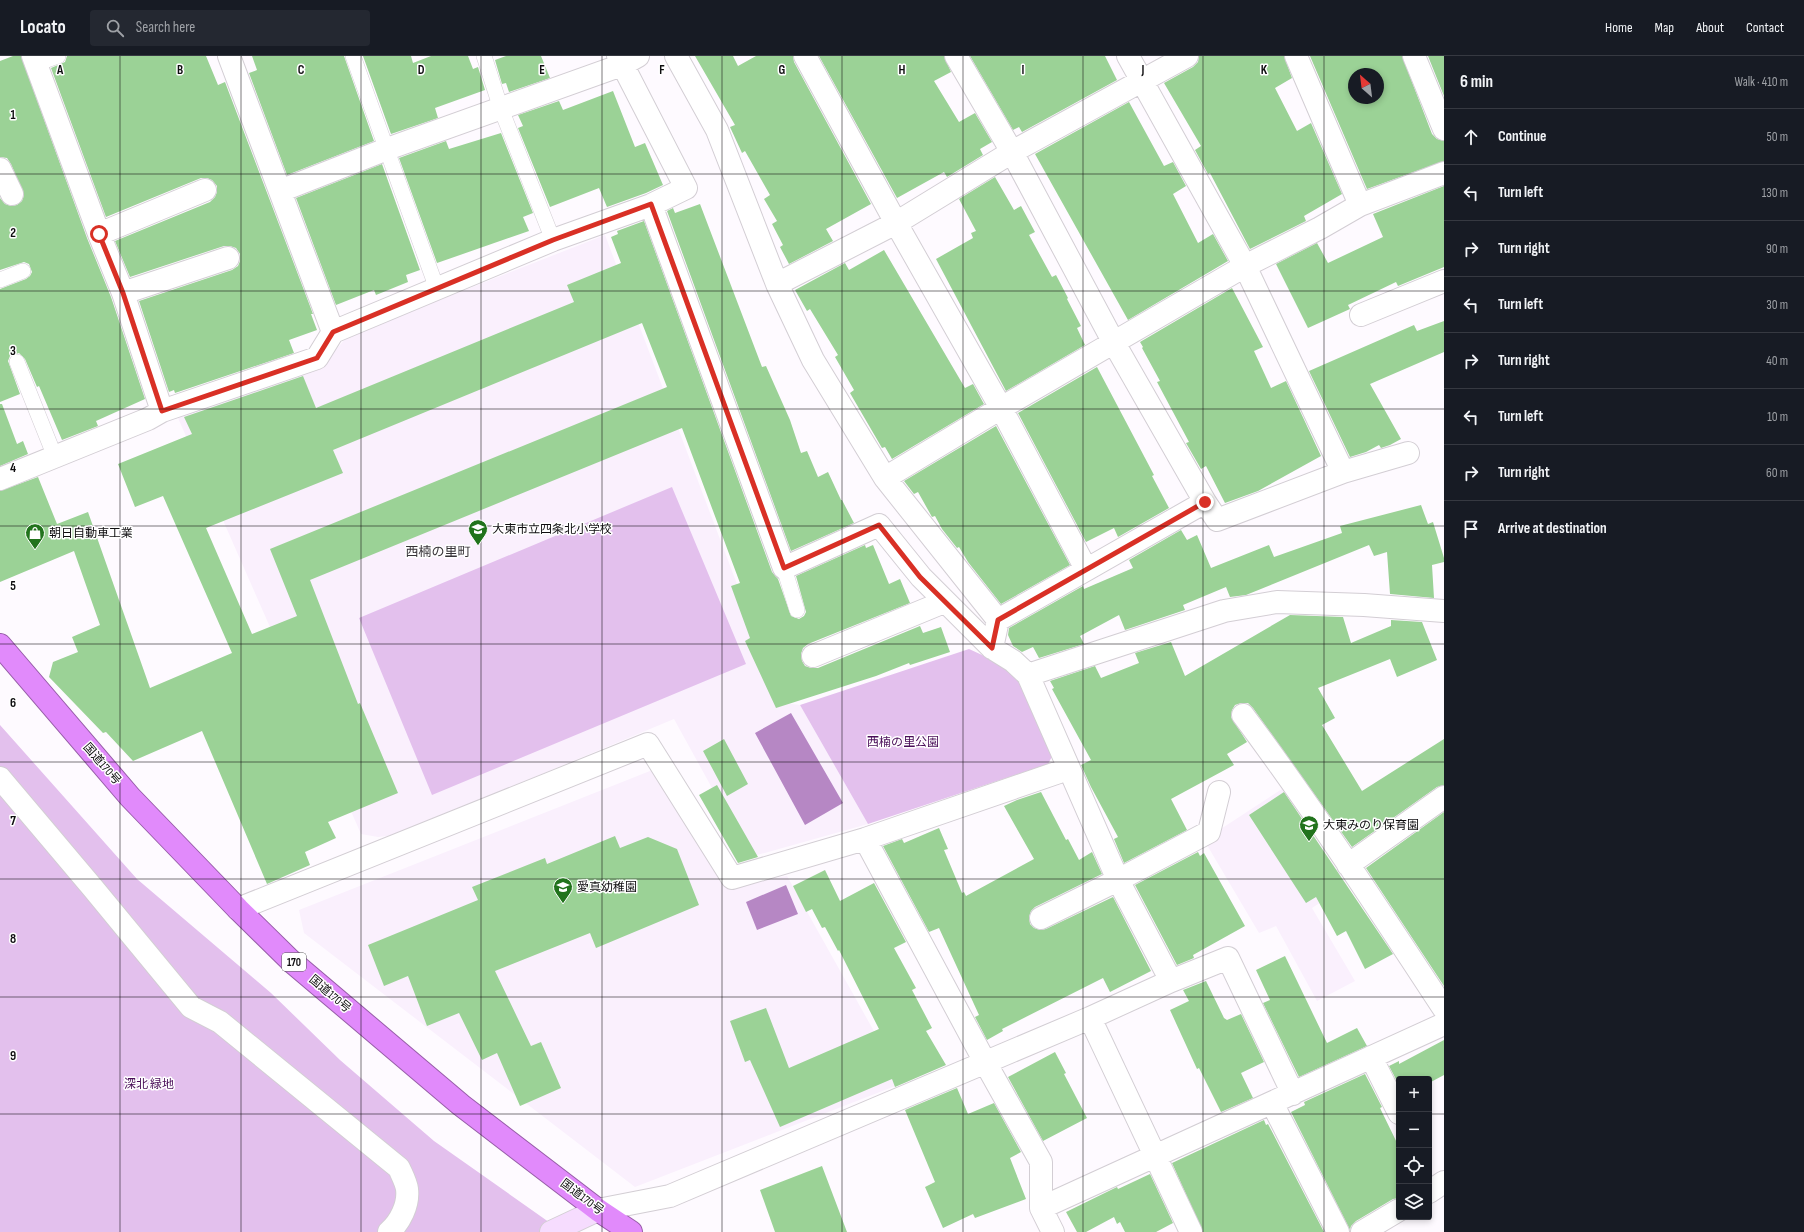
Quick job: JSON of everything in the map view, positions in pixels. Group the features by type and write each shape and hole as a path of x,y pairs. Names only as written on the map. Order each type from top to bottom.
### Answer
{"highway":[{"name":"国道170号","path":"0,645 130,797 292,961 461,1105 598,1210 631,1232"}],"street":[{"path":"229,56 333,332"},
{"path":"676,56 717,130 777,284 813,360 885,478 998,620"},
{"path":"806,56 896,223 1001,408 1086,569"},
{"path":"956,56 1012,152 1114,343 1205,502 1217,520 1342,472 1408,453"},
{"path":"1128,56 1245,266 1342,472"},
{"path":"777,284 896,223 1012,152 1186,56"},
{"path":"1296,56 1360,205"},
{"path":"1414,56 1444,129"},
{"path":"0,479 148,419 162,411 317,358 333,332 553,240 651,204 686,188 626,59 501,109 386,149 280,190"},
{"path":"35,60 99,234 123,293 162,411"},
{"path":"0,169 12,194"},
{"path":"885,478 1001,408 1245,266 1320,228 1360,205 1444,173"},
{"path":"99,234 205,190"},
{"path":"651,204 784,568 879,525 920,577 944,602 992,648 1013,661 1028,675 1118,880 1171,981"},
{"path":"123,293 228,258"},
{"path":"1361,315 1444,280"},
{"path":"992,648 998,620 1205,502"},
{"path":"814,656 944,602"},
{"path":"1028,675 1224,611 1277,602 1364,605 1444,611"},
{"path":"1244,715 1348,865 1444,1009"},
{"path":"238,908 648,744 732,878 865,839 1068,769"},
{"path":"0,778 97,892 191,1007 220,1022 399,1168 407,1188 407,1198 402,1214 389,1232"},
{"path":"1041,918 1118,880 1209,832 1219,792"},
{"path":"1348,865 1444,797"},
{"path":"865,839 985,1062 1041,1162 1041,1208 1052,1232"},
{"path":"551,1232 598,1210 670,1196 1090,1018 1171,981 1228,958 1293,1094"},
{"path":"1090,1018 1156,1155 1191,1232"},
{"path":"1041,1208 1444,1024"},
{"path":"1371,1057 1398,1112"},
{"path":"1272,1103 1338,1232"},
{"path":"1362,1232 1396,1212"}],"lane":[{"path":"35,60 58,56"},
{"path":"353,56 437,289"},
{"path":"484,56 501,109 553,240"},
{"path":"0,280 23,271"},
{"path":"17,362 55,457"},
{"path":"784,568 797,610"}],"shaded area":[{"name":"大東市立四条北小学校","path":"605,235 771,674 785,703 800,705 868,824 750,857 674,719 395,835 378,837 361,834 178,418 323,364 348,336"},
{"path":"791,713 843,803 805,825 755,733"},
{"path":"655,769 725,888 787,876 903,1083 635,1187 304,933 299,910"},
{"path":"1282,789 1347,885 1312,908 1355,981 1317,1001 1276,926 1259,933 1204,840"},
{"path":"786,885 798,914 757,930 746,902"}],"green space":[{"path":"672,487 746,664 432,795 359,618"},
{"name":"西楠の里公園","path":"969,649 993,660 1026,685 1056,749 1048,764 868,824 800,705"},
{"name":"深北 緑地","path":"0,725 137,879 271,993 340,1060 434,1141 563,1232 0,1232"}],"building":[{"path":"13,56 21,56 87,238 111,297 145,399 96,421 98,426 62,440 39,386 37,387 25,359 19,353 10,356 8,361 20,394 0,402 0,289 26,279 32,272 29,264 24,262 0,270 0,198 5,204 11,206 17,205 22,201 24,195 11,164 7,158 0,157 0,61"},
{"path":"67,56 206,56 218,85 225,82 313,314 311,314 317,330 289,340 294,353 175,393 174,390 169,392 139,301 232,270 238,266 240,254 236,248 224,246 130,277 115,241 210,202 215,197 217,186 212,180 201,178 106,217 51,68 65,62"},
{"path":"252,56 344,56 374,141 287,175 249,73 257,70"},
{"path":"363,56 411,56 413,63 431,56 468,56 473,69 478,67 485,90 435,108 438,118 391,134"},
{"path":"506,56 541,56 550,78 509,92 506,83 502,84 495,60"},
{"path":"695,56 733,56 738,66 756,56 793,56 794,62 871,204 826,229 833,241 789,264 780,247 783,245 772,224 777,221 764,199 770,195 745,151 742,153 730,127 735,125"},
{"path":"819,56 944,56 951,72 934,81 959,122 975,113 992,142 980,149 983,155 947,177 944,172 897,198"},
{"path":"970,56 1105,56 1117,80 1022,132 1019,127 1013,130"},
{"path":"1199,56 1284,56 1292,78 1275,88 1297,131 1311,123 1342,194 1304,216 1306,221 1250,249 1210,173 1208,174 1195,150 1201,146 1164,83 1193,67 1198,62"},
{"path":"1310,56 1402,56 1432,134 1437,139 1444,141 1444,161 1367,189"},
{"path":"1428,56 1444,56 1444,96"},
{"path":"613,91 635,147 645,143 663,185 646,193 607,207 599,188 550,207 518,128 523,126 518,115 559,101 563,110"},
{"path":"1129,102 1164,166 1173,162 1186,186 1173,194 1198,243 1213,234 1228,261 1128,320 1035,154"},
{"path":"501,133 533,213 523,217 529,231 437,263 399,158 446,141 449,149"},
{"path":"382,164 420,270 406,275 408,282 376,295 374,290 336,305 296,198"},
{"path":"995,177 1014,210 1021,206 1035,232 1029,235 1052,277 1056,275 1068,298 1067,299 1081,326 1077,328 1085,345 1006,391 936,259 973,238 971,233 976,231 959,199"},
{"path":"1444,186 1444,267 1398,286 1396,282 1348,305 1350,309 1308,328 1276,264 1317,243 1328,263 1383,237 1373,214"},
{"path":"700,204 762,367 766,366 790,420 801,453 807,451 818,477 828,472 854,523 791,551 667,211 673,208 675,213"},
{"path":"644,221 772,572 778,579 791,616 799,619 804,616 806,612 796,576 865,545 866,548 873,545 889,584 900,579 910,603 808,644 803,648 801,654 802,661 805,666 818,668 920,626 923,633 941,627 950,652 910,665 909,663 876,676 776,708 745,641 750,638 731,586 740,583 682,428 310,580 358,704 360,703 398,793 328,822 336,838 305,852 310,865 267,884 202,731 133,761 106,732 103,733 49,677 53,662 78,652 72,637 100,625 74,551 0,582 0,491 38,477 57,524 88,512 150,688 232,653 163,496 135,507 118,464 192,434 184,417 303,376 316,408 574,302 567,285 621,263 611,237 618,234 617,231","holes":["642,323 667,387 270,549 297,616 252,634 206,528 343,473 333,450"]},
{"path":"884,250 965,388 973,384 984,404 892,459 885,447 882,448 850,393 854,390 835,357 838,355 810,309 807,311 795,290 845,263 849,270"},
{"path":"1232,288 1263,347 1254,351 1271,388 1286,381 1321,456 1258,491 1225,503 1206,466 1201,469 1186,443 1189,442 1157,382 1160,381 1140,342"},
{"path":"1444,321 1444,352 1370,384 1401,439 1390,445 1381,448 1379,445 1366,452 1350,457 1309,371 1414,325 1417,331"},
{"path":"1097,367 1154,475 1152,476 1169,508 1118,537 1114,528 1086,542 1018,413"},
{"path":"0,404 2,404 17,444 23,441 28,454 0,466"},
{"path":"996,426 1070,565 1001,604 968,562 959,547 957,548 942,529 935,516 932,517 918,492 914,494 904,481"},
{"path":"1421,505 1428,524 1433,522 1444,558 1444,562 1432,565 1434,598 1390,594 1387,552 1374,556 1369,545 1246,595 1230,597 1226,587 1183,605 1185,610 1125,630 1119,615 1080,636 1084,644 1039,658 1033,647 1022,652 1013,646 1008,635 1009,628 1083,586 1084,589 1133,568 1129,560 1181,530 1187,540 1197,535 1211,568 1269,545 1274,557 1342,533 1340,526"},
{"path":"1290,615 1343,617 1351,643 1391,626 1391,620 1422,622 1437,660 1397,677 1390,659 1318,688 1335,718 1322,725 1362,791 1444,739 1444,785 1437,787 1352,847 1253,708 1248,703 1241,703 1235,705 1232,710 1231,717 1247,742 1227,754 1234,765 1171,799 1187,830 1124,863 1114,839 1118,837 1081,765 1091,760 1052,689 1054,688 1050,681 1095,666 1101,678 1139,663 1135,653 1171,642 1185,676"},
{"path":"724,739 748,784 727,796 703,751"},
{"path":"717,785 758,857 738,863 699,795"},
{"path":"1041,792 1066,840 1068,839 1079,860 1092,852 1102,874 1035,907 1031,911 1029,917 1030,924 1034,928 1040,930 1046,929 1113,897 1151,971 1110,992 1103,978 1002,1029 1003,1031 987,1040 975,1017 979,1015 939,928 929,932 883,846 902,839 904,843 939,828 948,849 944,850 962,893 964,892 966,896 1034,859 1004,806"},
{"path":"1284,792 1393,954 1365,969 1346,931 1337,936 1316,897 1306,903 1249,815"},
{"path":"1444,812 1444,986 1366,868"},
{"path":"615,836 620,848 648,837 677,849 699,905 596,948 590,933 495,971 531,1046 541,1042 561,1088 520,1106 497,1053 482,1060 459,1013 427,1026 408,976 384,986 368,945 478,900 472,887 545,858 547,864"},
{"path":"1198,852 1200,856 1204,853 1245,926 1193,955 1194,958 1177,965 1135,885"},
{"path":"825,870 840,901 874,883 906,942 894,948 916,988 912,990 932,1028 926,1031 946,1065 895,1087 892,1079 780,1127 750,1060 745,1062 730,1021 766,1008 789,1068 879,1029 839,950 838,951 825,927 822,928 812,909 806,912 793,886"},
{"path":"1285,956 1327,1043 1357,1028 1367,1046 1299,1077 1263,1003 1270,1000 1256,970"},
{"path":"1206,981 1224,1018 1227,1020 1241,1014 1264,1062 1241,1073 1253,1098 1221,1112 1199,1068 1197,1069 1170,1010 1189,1001 1183,990"},
{"path":"1444,1040 1444,1075 1432,1081 1432,1076 1396,1076 1396,1079 1389,1066 1399,1061 1399,1064"},
{"path":"1055,1052 1066,1073 1064,1074 1087,1118 1043,1141 1008,1077"},
{"path":"1365,1074 1382,1107 1380,1108 1396,1141 1396,1198 1356,1221 1351,1226 1350,1230 1291,1112 1305,1105 1304,1102"},
{"path":"957,1088 968,1114 994,1103 1021,1152 1010,1158 1026,1199 975,1218 973,1214 943,1228 925,1187 935,1182 905,1110"},
{"path":"1264,1120 1266,1125 1268,1124 1324,1232 1203,1232 1172,1163"},
{"path":"822,1166 847,1232 775,1232 760,1190"},
{"path":"1150,1174 1173,1223 1156,1232 1125,1232 1120,1222 1117,1224 1114,1217 1086,1232 1077,1232 1066,1212 1117,1187 1118,1189"}],"place":[{"name":"大東市立四条北小学校","path":"478,546"},
{"name":"朝日自動車工業","path":"35,550"},
{"name":"大東みのり保育園","path":"1309,842"},
{"name":"愛真幼稚園","path":"563,904"}],"district":[{"name":"西楠の里町","path":"438,552"}],"route":[{"path":"99,234 123,293 162,411 317,358 333,332 553,240 651,204 784,568 879,525 920,577 992,648 998,620 1205,502"}]}
